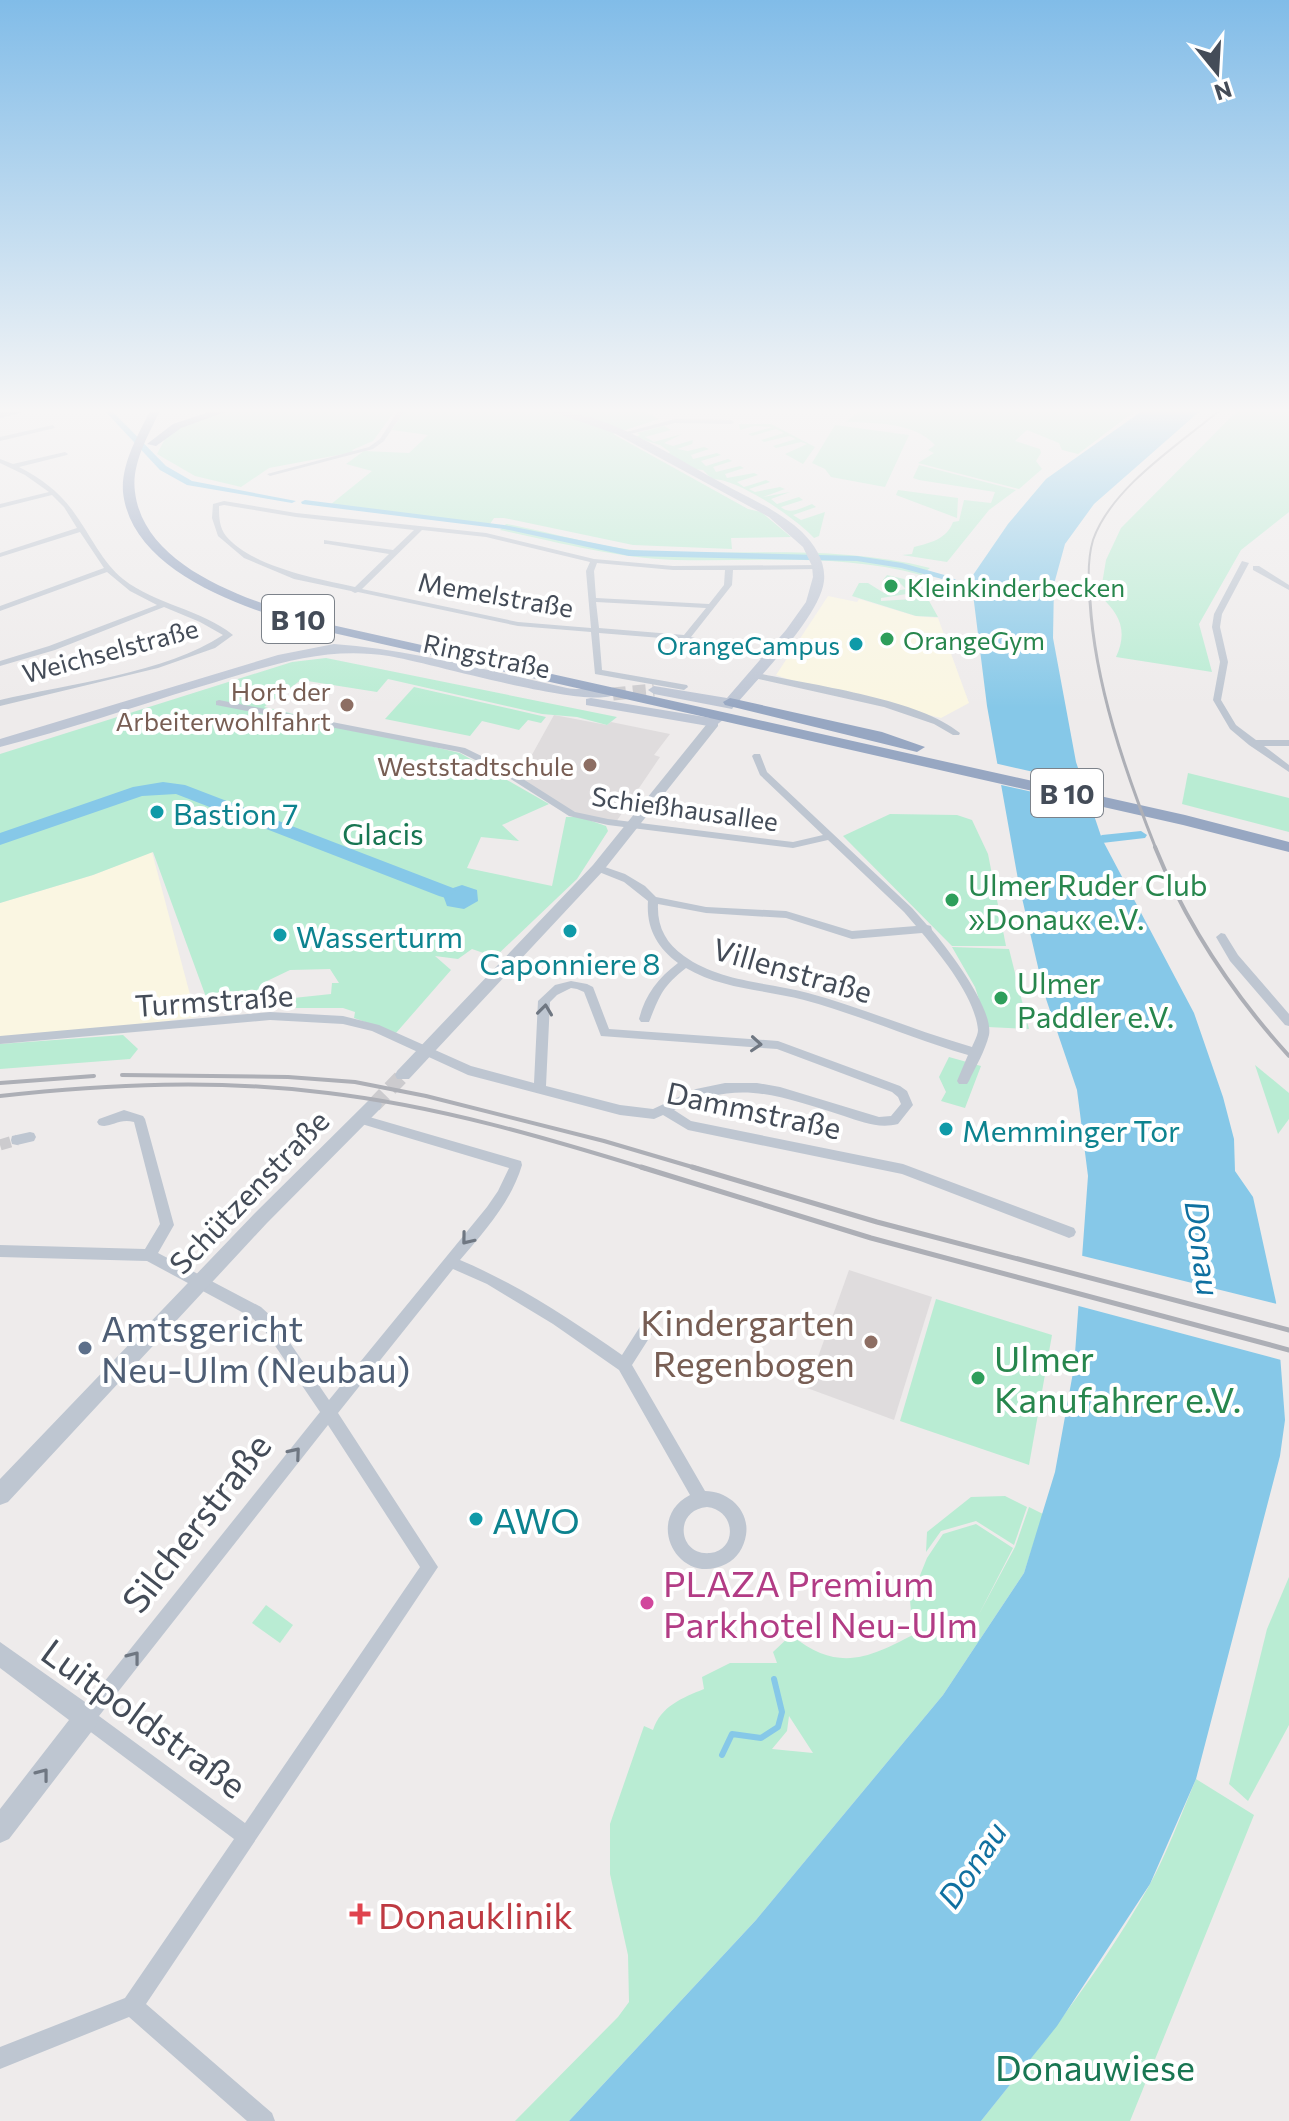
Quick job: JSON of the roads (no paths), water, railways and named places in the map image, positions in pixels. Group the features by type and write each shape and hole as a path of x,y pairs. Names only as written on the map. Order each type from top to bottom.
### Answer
{"highway":[{"name":"B 10","path":"143,510 153,528 184,560 220,582 279,607 331,622 547,674 1289,838"},
{"path":"729,704 877,735 950,763"},
{"path":"715,721 863,757 950,763"},
{"name":"B 10","path":"1186,816 1289,847"}],"main road":[{"path":"654,690 729,704 811,602 819,579 811,550 781,520 762,510"},
{"name":"Ringstraße","path":"0,743 301,653 350,647 401,654 573,693 609,694"},
{"name":"Ringstraße","path":"251,668 320,653 363,653 582,700 715,721"}],"street":[{"path":"69,510 107,569 161,606"},
{"name":"Memelstraße","path":"216,510 215,518 222,536 233,546 268,566 297,577 518,624 686,638 767,659"},
{"name":"Memelstraße","path":"266,510 420,528"},
{"path":"355,591 420,528 503,538 594,561 729,569 817,564"},
{"path":"0,555 81,529"},
{"path":"327,542 395,553"},
{"path":"594,561 590,571 598,672 684,687"},
{"path":"1245,563 1218,614 1216,627 1224,662 1217,700 1233,727 1289,769"},
{"path":"1256,568 1289,588"},
{"path":"0,609 107,569"},
{"path":"686,638 728,585 729,569"},
{"path":"593,600 711,606"},
{"path":"0,664 52,648 161,606"},
{"name":"Weichselstraße","path":"0,703 174,660 214,645 229,635 161,606"},
{"path":"753,675 896,709 937,721 956,733"},
{"name":"Schießhausallee","path":"219,703 462,750 501,769 572,814 631,826 793,845 830,837"},
{"path":"403,1075 598,868 715,721"},
{"path":"1252,743 1289,743"},
{"path":"757,756 763,773 927,929 951,960 975,1002 984,1032 963,1081"},
{"path":"598,868 631,880 653,900 706,910 786,915 852,935 927,929"},
{"name":"Villenstraße","path":"653,900 651,918 657,933 685,963 709,973 831,1004 976,1053"},
{"path":"1221,937 1234,958 1289,1022"},
{"path":"645,1019 658,986 685,963"},
{"path":"540,1088 544,1001 554,989 575,984 589,990 605,1033 778,1045 896,1089 903,1094 907,1105 900,1116 888,1122 864,1119 780,1092 725,1088 677,1100 666,1111"},
{"name":"Turmstraße","path":"0,1040 270,1016 343,1020 375,1028 425,1051"},
{"name":"Dammstraße","path":"425,1051 468,1070 620,1110 654,1114 666,1111 688,1125 903,1169 1069,1232"},
{"name":"Schützenstraße","path":"0,1494 374,1105"},
{"path":"103,1122 124,1115 139,1119 167,1225 149,1255"},
{"name":"Silcherstraße","path":"0,1830 253,1503 507,1190 516,1165 359,1119"},
{"path":"0,1251 149,1255 256,1312 268,1323 430,1567 132,2006 0,2058"},
{"path":"450,1262 492,1280 558,1319 624,1365 700,1498"},
{"path":"624,1365 648,1327"},
{"name":"Luitpoldstraße","path":"0,1654 247,1837"},
{"path":"132,2006 264,2121"}],"water":[{"name":"Donau","path":"1020,510 1090,510 1065,544 1054,584 1053,638 1076,762 1102,839 1194,1013 1234,1139 1235,1171 1253,1197 1276,1302 1285,1420 1280,1456 1196,1779 1150,1884 1057,2026 981,2121 569,2121 756,1920 943,1695 1024,1573 1055,1472 1074,1367 1088,1176 1077,1090 1044,993 1019,885 987,706 971,578"},
{"path":"462,885 477,890 478,901 464,909 447,906 443,895"}],"waterway":[{"path":"371,510 504,527 629,553 812,556 902,565 945,578 987,597"},
{"path":"0,839 139,791 163,787 179,789 446,892"},
{"path":"1102,839 1141,835"},
{"path":"722,1755 732,1734 761,1738 778,1727 782,1712 774,1679"}],"tunnel":[{"path":"613,694 654,690"},
{"path":"374,1105 403,1075"},
{"path":"0,1145 17,1140"}],"railway":[{"path":"1090,603 1088,579 1093,540 1110,510"},
{"path":"1090,601 1098,664 1113,727 1156,849"},
{"path":"1155,847 1181,904 1213,958 1289,1056"},
{"path":"122,1075 288,1077 355,1082 426,1096 604,1141 699,1169"},
{"path":"0,1083 94,1076"},
{"path":"0,1096 82,1088 164,1085 246,1086 328,1093 449,1114 647,1169"},
{"path":"641,1167 871,1238 1289,1350"},
{"path":"692,1167 877,1222 1289,1330"}],"place":[{"name":"Kleinkinderbecken","path":"891,586"},
{"name":"OrangeGym","path":"887,639"},
{"name":"OrangeCampus","path":"856,644"},
{"name":"Hort der Arbeiterwohlfahrt","path":"347,705"},
{"name":"Weststadtschule","path":"590,765"},
{"name":"Bastion 7","path":"157,812"},
{"name":"Ulmer Ruder Club »Donau« e.V.","path":"952,900"},
{"name":"Caponniere 8","path":"570,931"},
{"name":"Wasserturm","path":"280,935"},
{"name":"Ulmer Paddler e.V.","path":"1001,998"},
{"name":"Memminger Tor","path":"946,1129"},
{"name":"Kindergarten Regenbogen","path":"871,1342"},
{"name":"Amtsgericht Neu-Ulm (Neubau)","path":"85,1348"},
{"name":"Ulmer Kanufahrer e.V.","path":"978,1378"},
{"name":"AWO","path":"476,1519"},
{"name":"PLAZA Premium Parkhotel Neu-Ulm","path":"647,1603"},
{"name":"Donauklinik","path":"360,1914"}],"park label":[{"name":"Glacis","path":"383,832"},
{"name":"Donauwiese","path":"1095,2066"}]}
